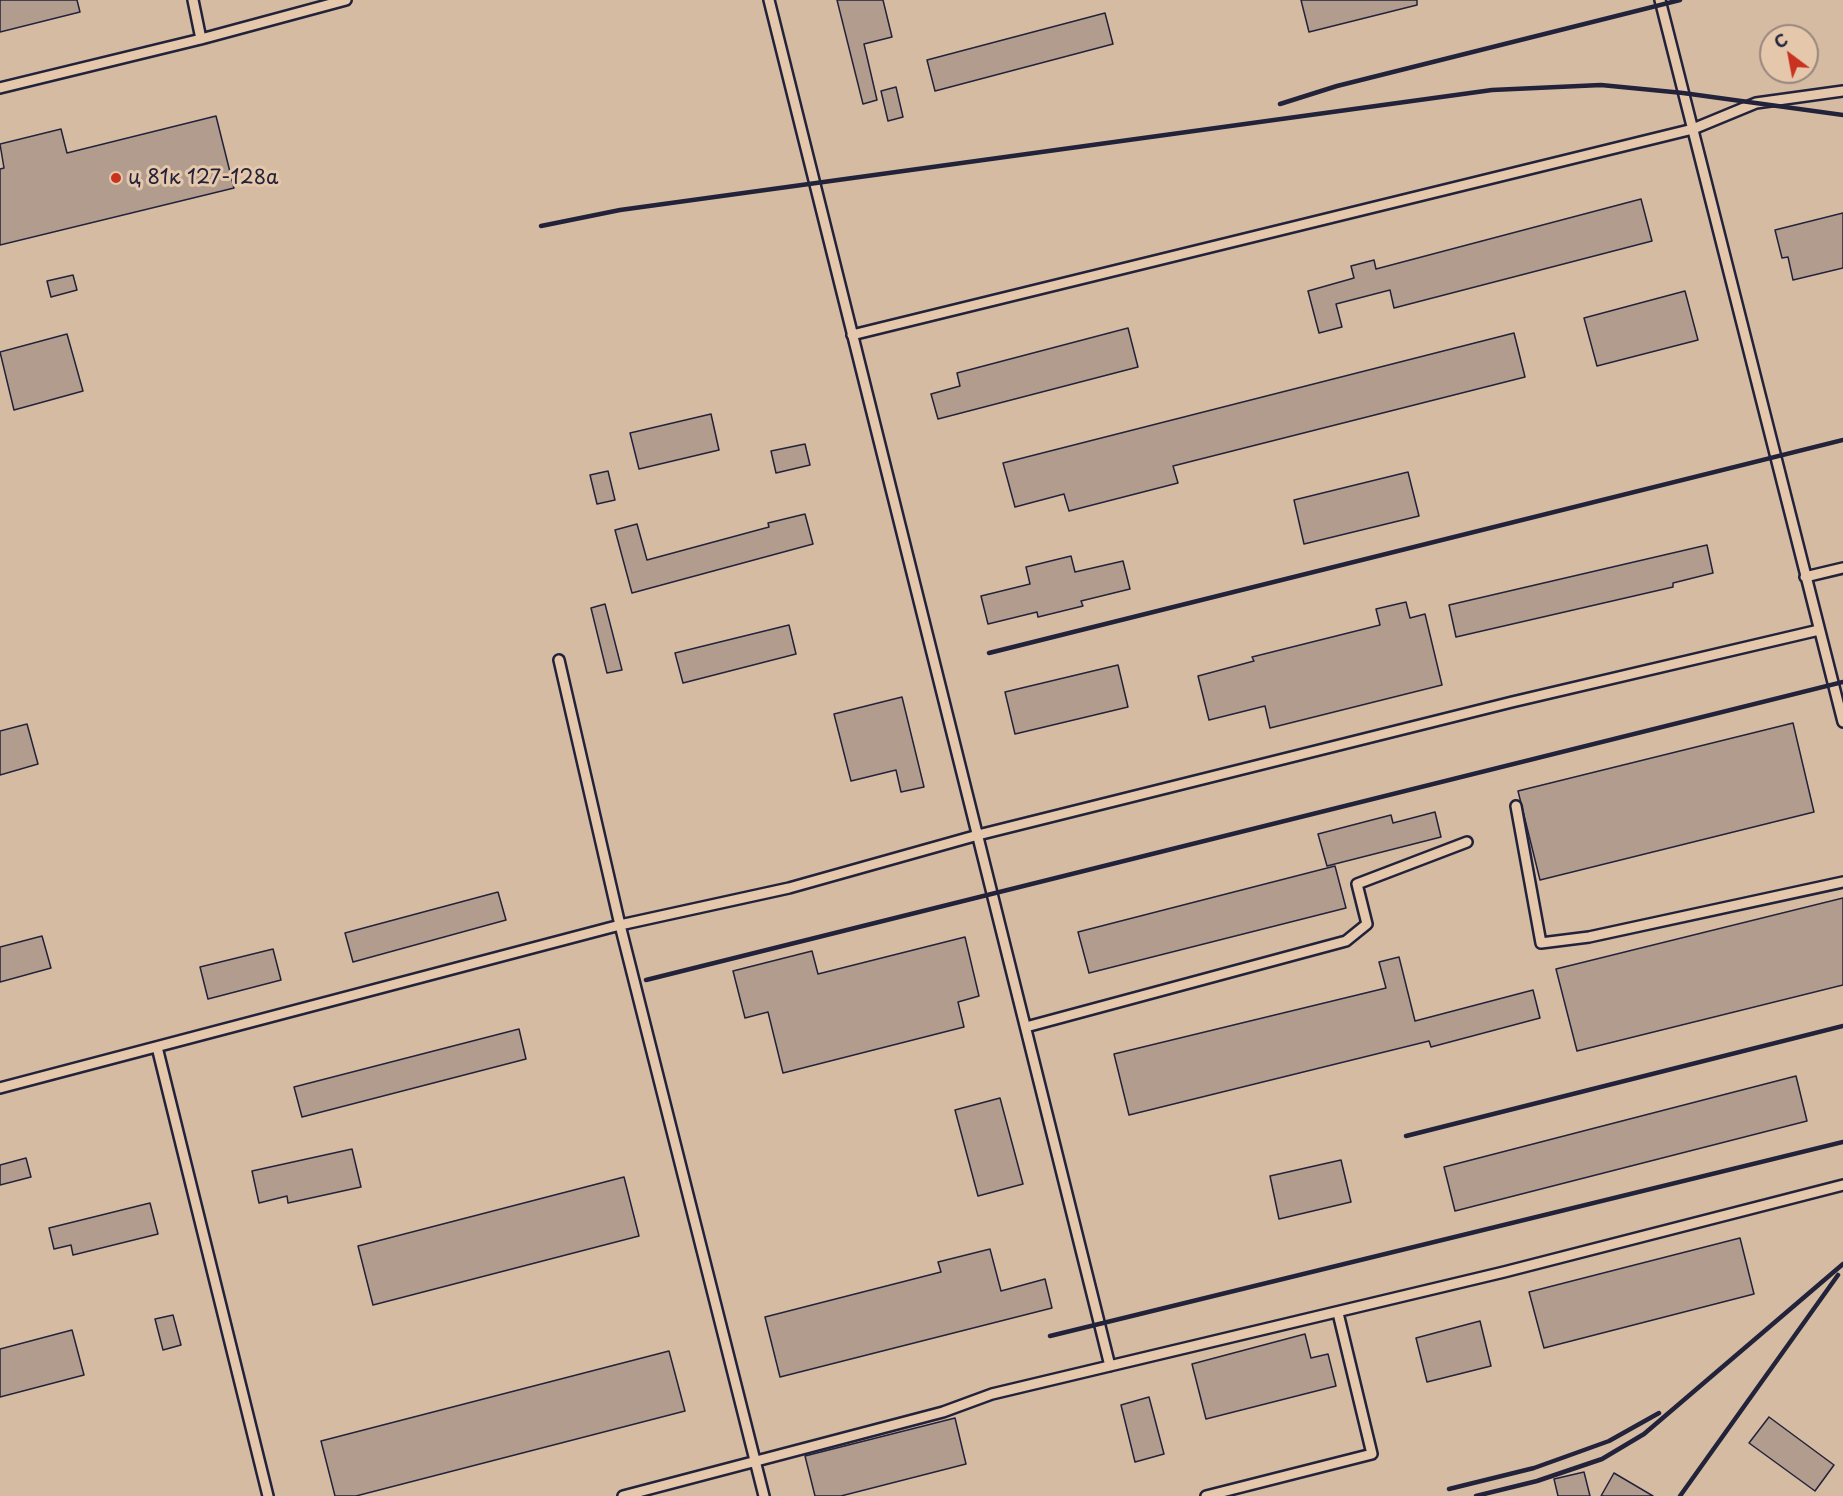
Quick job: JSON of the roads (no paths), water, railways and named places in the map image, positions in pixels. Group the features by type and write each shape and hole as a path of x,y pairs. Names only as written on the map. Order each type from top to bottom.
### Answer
{"lane":[{"path":"193,0 201,39"},
{"path":"0,88 201,39 346,0"},
{"path":"769,0 1110,1366"},
{"path":"1660,0 1843,722"},
{"path":"852,335 1693,129 1756,103 1843,91"},
{"path":"1805,577 1843,568"},
{"path":"0,1088 620,925 789,888 978,835 1512,702 1819,630"},
{"path":"559,660 620,925 764,1496"},
{"path":"1516,806 1541,943 1589,937 1843,882"},
{"path":"1026,1027 1346,941 1367,924 1357,884 1467,842"},
{"path":"156,1047 268,1496"},
{"path":"622,1496 943,1412 992,1394 1338,1313 1843,1185"},
{"path":"1206,1496 1372,1454 1338,1313"}],"railway":[{"path":"1280,104 1337,86 1680,0"},
{"path":"541,226 620,210 1492,90 1601,85 1683,93 1843,115"},
{"path":"989,653 1843,440"},
{"path":"646,980 1843,682"},
{"path":"1406,1136 1843,1026"},
{"path":"1050,1336 1843,1142"},
{"path":"1476,1496 1537,1481 1602,1459 1644,1434 1843,1264"},
{"path":"1680,1496 1838,1275"},
{"path":"1449,1489 1534,1468 1609,1441 1659,1413"}],"place":[{"name":"ц 81к 127-128а","path":"116,178"}]}
